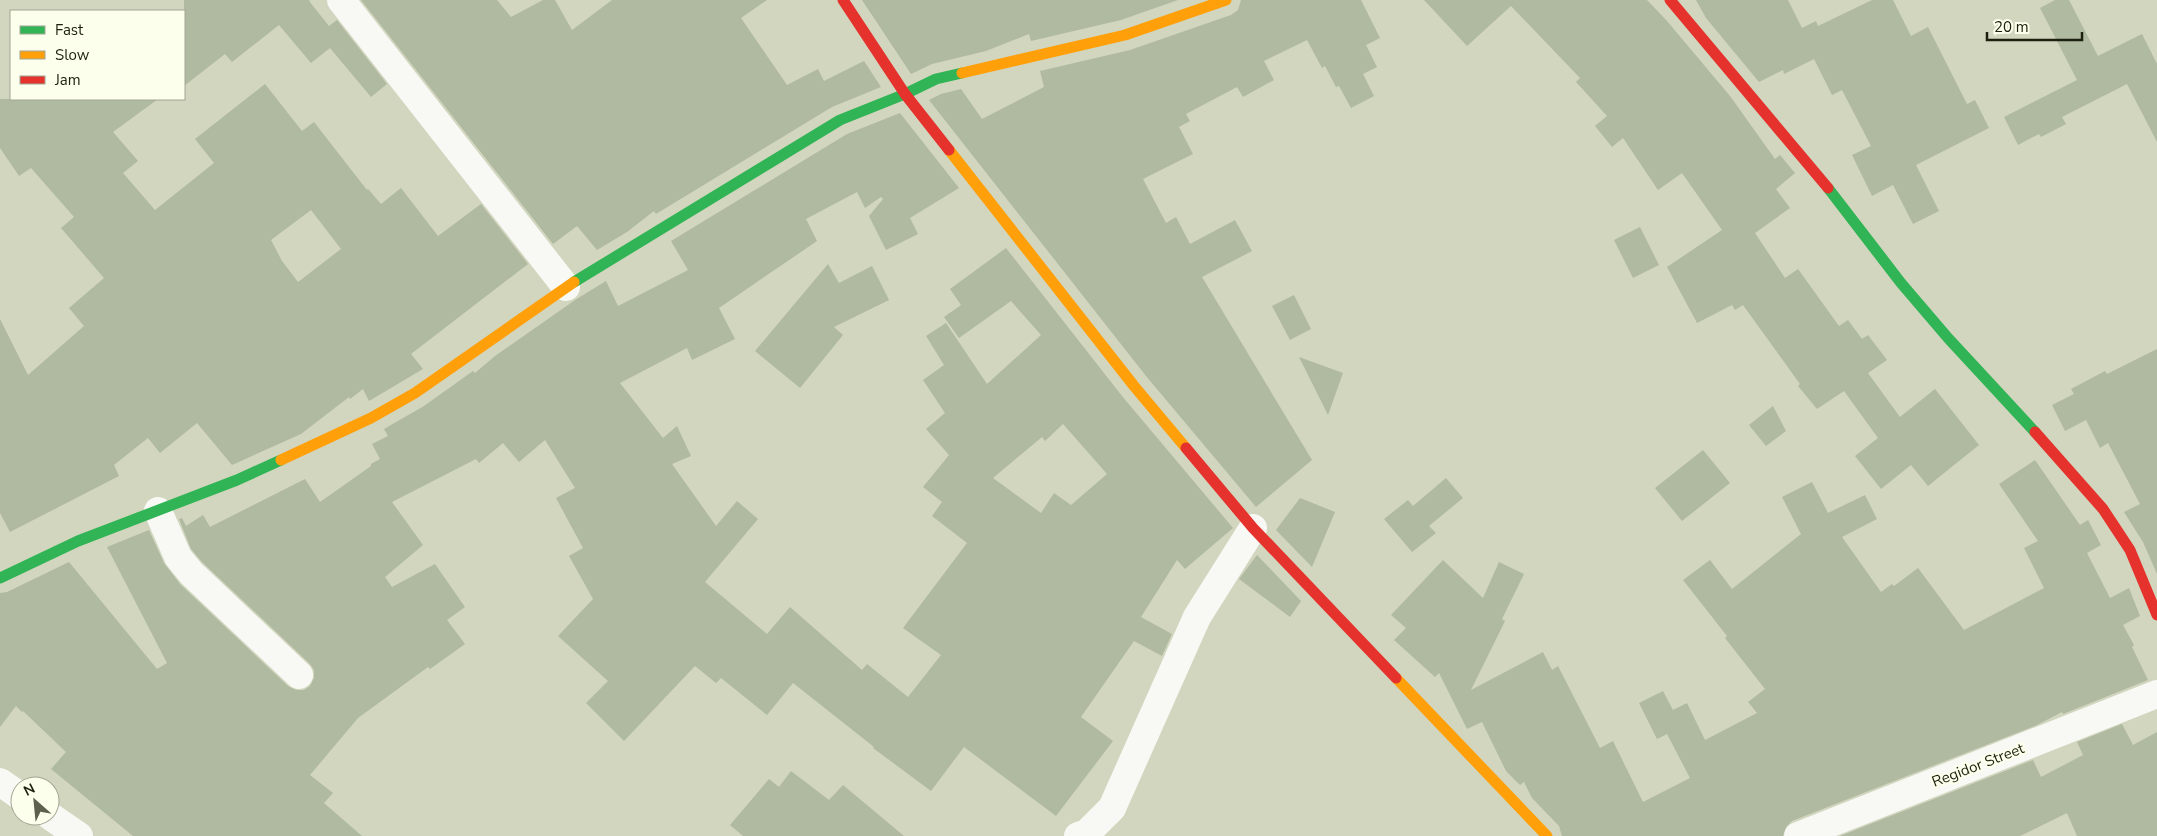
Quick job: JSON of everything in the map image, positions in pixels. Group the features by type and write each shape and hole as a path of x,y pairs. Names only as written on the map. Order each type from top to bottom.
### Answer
{"street":[{"path":"341,0 566,287"},
{"path":"843,0 905,94 1134,386 1254,528 1547,836"},
{"path":"0,578 78,541 237,480 372,418 415,393 566,287 692,211 794,146 840,120 905,94 936,79 1125,35 1226,0"},
{"path":"1670,0 1820,178 1901,283 1948,338 2078,479 2103,509 2130,550 2157,615"},
{"path":"158,510 178,557 191,573 299,675"},
{"path":"1078,836 1088,833 1112,808 1197,617 1254,528"},
{"name":"Regidor Street","path":"1798,836 2157,694"},
{"path":"60,823 79,836"}],"building":[{"path":"184,0 310,0 329,26 337,20 387,84 371,97 330,48 311,63 279,25 232,62 225,54 185,85"},
{"path":"361,0 497,0 511,17 543,0 555,0 572,30 612,0 767,0 741,18 787,85 818,69 824,81 864,61 881,87 832,107 656,214 654,211 627,232 597,250 577,226 553,244"},
{"path":"862,0 1178,0 1121,20 1031,41 1029,34 986,51 932,64 911,74"},
{"path":"1241,0 1361,0 1380,38 1366,45 1377,67 1363,74 1374,96 1351,108 1339,86 1336,87 1325,66 1322,68 1307,40 1264,61 1274,80 1243,97 1237,87 1186,114 1190,121 1179,127 1193,154 1143,179 1166,223 1176,217 1190,244 1235,220 1252,251 1202,277 1312,460 1256,507 1146,376 929,100 941,94 961,89 982,119 1044,87 1040,71 1130,50 1231,15 1238,10"},
{"path":"1424,0 1647,0 1730,96 1775,159 1780,155 1795,173 1776,189 1790,208 1755,233 1785,278 1798,269 1839,326 1848,320 1862,339 1868,335 1887,360 1868,373 1900,417 1935,389 1979,445 1928,486 1911,465 1881,489 1855,456 1878,438 1844,391 1817,409 1798,386 1800,384 1743,305 1735,310 1732,305 1697,323 1667,267 1722,230 1682,173 1658,190 1623,138 1612,147 1595,126 1607,116 1576,82 1580,78 1511,6 1467,46"},
{"path":"1696,0 1788,0 1802,28 1816,21 1818,26 1872,0 1893,0 1911,36 1928,27 1967,104 1975,100 1989,128 1916,165 1939,211 1913,224 1893,185 1872,196 1852,155 1871,146 1842,90 1832,95 1814,59 1784,74 1783,70 1759,82 1706,18"},
{"path":"2055,0 2069,0 2098,56 2142,34 2157,64 2157,142 2127,84 2062,117 2066,124 2041,137 2039,134 2018,145 2004,117 2077,80 2040,8"},
{"path":"265,84 302,131 314,122 367,190 381,204 401,188 438,236 481,204 528,264 411,354 423,369 369,401 363,389 350,399 349,397 301,434 232,465 197,423 160,453 148,438 114,465 119,476 10,532 0,513 0,319 28,375 84,326 69,308 104,278 61,228 74,217 31,168 19,176 0,148 0,99 157,100 113,132 138,161 123,173 155,210 214,163 195,139","holes":["311,210 341,249 298,282 282,261 271,240"]},
{"path":"900,113 959,188 910,218 918,234 886,250 869,216 883,199 881,197 865,208 857,192 806,219 817,241 719,308 735,339 692,360 687,348 620,383 663,438 677,426 691,456 672,464 716,526 737,501 758,519 705,582 767,634 790,607 862,670 867,664 908,697 941,655 903,628 967,543 932,516 942,502 923,487 949,455 926,429 945,413 923,380 944,365 926,336 946,323 987,384 1041,335 1011,301 959,338 944,317 961,305 950,289 1006,248 1122,396 1233,528 1185,569 1177,560 1141,617 1172,634 1162,656 1134,641 1081,717 1113,741 1056,816 964,747 931,791 873,748 793,683 767,715 721,678 716,683 695,666 624,741 586,703 608,681 558,636 593,599 569,556 583,548 556,498 575,488 545,440 519,462 503,443 479,463 476,459 392,502 423,545 385,577 392,587 435,564 465,607 447,620 465,644 430,669 428,667 358,718 310,775 333,793 324,803 362,836 133,836 51,769 66,752 23,711 16,706 0,727 0,593 7,592 69,562 157,669 167,663 107,547 149,530 164,563 180,584 288,686 296,690 304,690 310,686 314,678 314,670 310,664 202,562 191,549 179,519 182,518 186,526 203,515 210,527 305,479 320,502 380,459 372,444 388,436 384,429 424,406 473,371 475,373 495,356 575,300 606,281 618,306 688,270 671,241 847,134","holes":["1063,424 1107,474 1071,505 1054,493 1041,513 993,478 1042,437 1045,441"]},
{"path":"1640,227 1659,265 1633,278 1614,240"},
{"path":"828,264 839,283 872,266 889,300 834,327 843,335 800,388 755,351"},
{"path":"1294,295 1311,329 1290,340 1272,306"},
{"path":"2157,349 2157,574 2143,542 2124,512 2140,504 2108,443 2100,448 2086,420 2065,431 2052,405 2074,394 2071,389 2105,371 2107,374"},
{"path":"1299,357 1343,373 1328,415"},
{"path":"1773,406 1786,431 1766,446 1749,425"},
{"path":"1703,450 1730,483 1682,521 1655,488"},
{"path":"2035,460 2080,525 2088,520 2101,545 2087,553 2110,598 2129,588 2140,616 2123,625 2134,645 2132,647 2148,680 2063,714 2062,712 2037,725 1792,821 1786,827 1783,836 1562,836 1559,826 1532,798 1524,782 1520,785 1506,771 1482,722 1467,729 1439,673 1435,677 1394,640 1406,628 1391,615 1443,560 1483,598 1499,562 1524,574 1502,619 1505,621 1471,690 1543,652 1552,670 1558,666 1600,748 1613,741 1643,802 1690,778 1667,734 1657,739 1639,703 1663,691 1673,710 1687,703 1705,740 1757,713 1748,702 1765,689 1683,580 1710,560 1732,589 1801,534 1782,497 1812,482 1828,513 1865,495 1877,519 1842,537 1881,592 1892,584 1894,586 1918,568 1964,630 2044,588 2024,548 2038,541 1999,484"},
{"path":"1446,478 1463,498 1429,526 1436,533 1412,552 1384,519 1408,500 1413,506"},
{"path":"1300,498 1335,512 1312,567 1276,530"},
{"path":"1257,555 1301,601 1290,617 1239,579"},
{"path":"2122,724 2133,745 2157,732 2157,836 2077,836 2067,813 2020,836 1840,836 2033,760 2041,777 2083,755 2077,742"},
{"path":"791,771 829,800 843,785 904,836 743,836 730,825 769,779 779,787"}],"traffic: fast":[{"path":"574,282 840,120 905,94 936,79 962,73"},
{"path":"1828,188 1901,283 1948,338 2035,432"},
{"path":"0,578 78,541 237,480 281,460"}],"traffic: slow":[{"path":"962,73 1125,35 1226,0"},
{"path":"949,150 1134,386 1186,448"},
{"path":"281,460 371,418 415,393 574,282"},
{"path":"1396,678 1547,836"}],"traffic: jam":[{"path":"843,0 905,94 949,150"},
{"path":"1670,0 1828,188"},
{"path":"2035,432 2103,509 2130,550 2157,615"},
{"path":"1186,448 1253,528 1396,678"}]}
